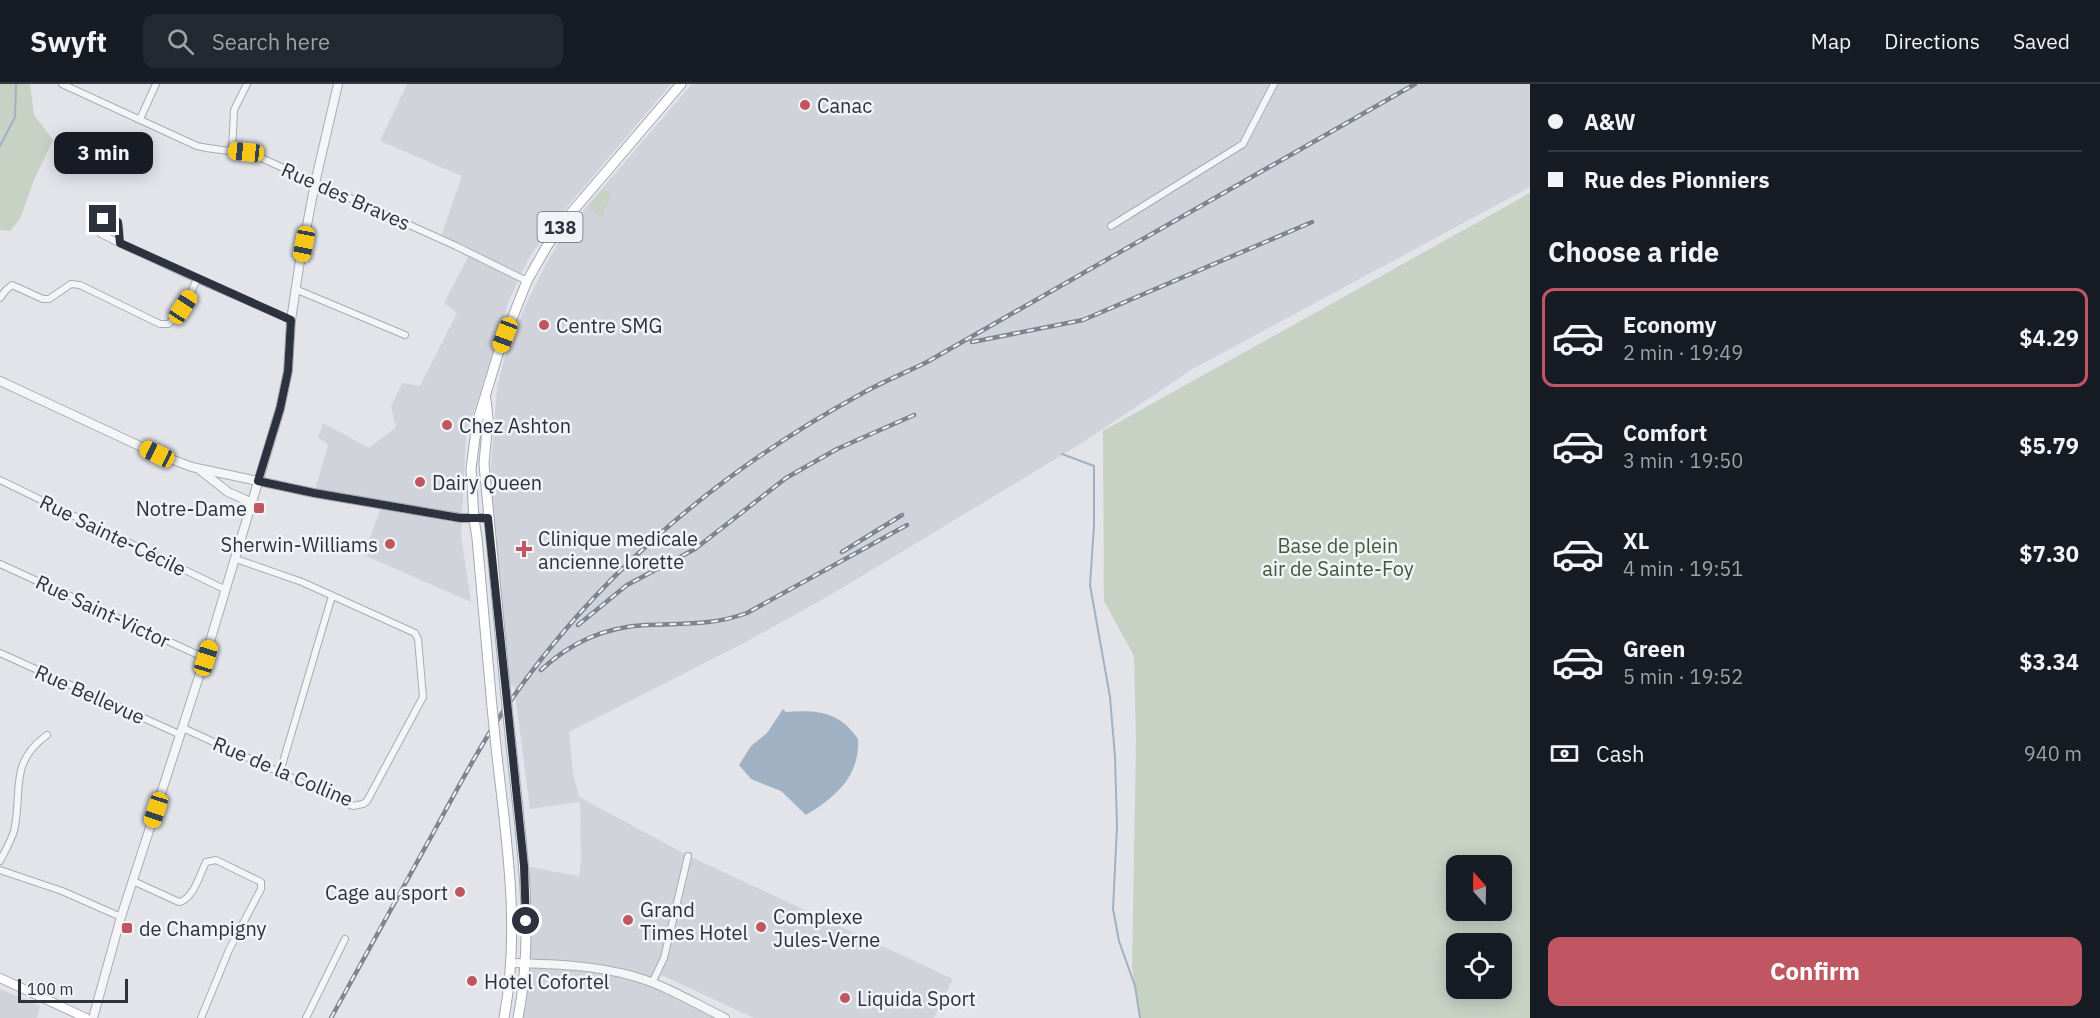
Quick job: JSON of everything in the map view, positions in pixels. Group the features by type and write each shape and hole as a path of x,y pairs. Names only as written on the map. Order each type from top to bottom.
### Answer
{"main road":[{"name":"138","path":"504,1018 512,963 512,894 474,519 471,470 477,423 498,354 527,281 547,246 566,219 681,84"},
{"path":"486,398 488,419 484,464 488,518 525,887 525,963 519,1016"},
{"path":"0,978 86,1018"}],"street":[{"name":"Rue des Braves","path":"62,84 197,146 246,152 259,157 456,246 527,281"},
{"path":"140,119 156,84"},
{"path":"232,151 234,110 247,84"},
{"path":"93,1018 121,917 206,658 280,409 288,371 295,289 315,183 338,84"},
{"path":"1111,226 1243,144 1274,84"},
{"path":"120,243 118,222 109,217 103,219 98,229 101,234 120,243 197,279 291,320"},
{"path":"0,298 12,285 43,299 49,299 71,284 80,285 160,324 168,324 176,319 197,279"},
{"path":"295,289 405,335"},
{"path":"0,381 157,454 199,469 314,493 460,518 488,518"},
{"path":"199,469 228,492 246,500 250,508"},
{"name":"Rue Sainte-Cécile","path":"0,480 226,590"},
{"name":"Rue de la Colline","path":"182,732 280,772 353,806 367,801 423,697 418,639 415,633 302,582 236,559"},
{"name":"Rue Saint-Victor","path":"0,564 206,658"},
{"path":"280,772 332,596"},
{"name":"Rue Bellevue","path":"0,653 182,732"},
{"path":"0,861 13,834 22,768 36,743 47,735"},
{"path":"652,983 664,958 688,856"},
{"path":"133,881 179,902 184,901 189,897 206,862 216,860 261,882 261,889 229,950 201,1018"},
{"path":"0,870 62,891 121,917"},
{"path":"306,1018 345,939"},
{"path":"512,963 600,968 627,974 652,983 725,1018"}],"shaded area":[{"path":"407,84 671,84 556,220 529,258 509,300 466,437 461,536 471,602 364,555 381,507 314,493 328,445 318,437 323,423 369,448 396,427 391,406 402,383 420,386 457,313 444,303 468,257 439,242 462,176 380,141"},
{"path":"692,84 1530,84 1530,187 1191,370 1082,443 832,594 742,644 569,732 573,773 579,797 689,856 953,979 934,1018 754,1018 657,973 652,983 725,1018 518,1018 521,1002 524,866 579,876 580,802 530,809 514,686 499,682 490,480 497,387 507,349 528,300 547,262 568,228"},
{"path":"0,989 40,1006 37,1018 0,1018"}],"green space":[{"path":"0,84 30,84 34,115 53,140 34,180 20,219 10,231 0,230"},
{"path":"604,189 611,194 602,217 587,208"},
{"name":"Base de plein air de Sainte-Foy","path":"1530,193 1530,1018 1140,1018 1132,968 1136,741 1134,656 1104,601 1103,431"}],"water":[{"path":"783,709 786,712 808,711 826,714 843,723 858,739 855,764 844,784 827,801 806,815 781,791 751,779 739,765 751,746 767,733"}],"waterway":[{"path":"0,146 15,117 16,84"},
{"path":"1062,454 1094,466 1094,525 1090,585 1110,697 1115,757 1117,826 1113,909 1119,941 1135,986 1140,1018"}],"railway":[{"path":"331,1018 493,727 529,675 568,626 656,537 704,497 807,425 869,390 927,362 1415,84"},
{"path":"972,342 1083,320 1312,222"},
{"path":"578,625 627,585 695,549 786,478 837,449 914,415"},
{"path":"842,552 902,515"},
{"path":"541,670 564,651 589,638 617,629 631,626 709,622 747,613 907,525"}],"place":[{"name":"Canac","path":"805,105"},
{"name":"Centre SMG","path":"544,325"},
{"name":"Chez Ashton","path":"447,425"},
{"name":"Dairy Queen","path":"420,482"},
{"name":"Notre-Dame","path":"259,508"},
{"name":"Sherwin-Williams","path":"390,544"},
{"name":"Clinique medicale ancienne lorette","path":"524,549"},
{"name":"Cage au sport","path":"460,892"},
{"name":"Grand Times Hotel","path":"628,920"},
{"name":"Complexe Jules-Verne","path":"761,927"},
{"name":"de Champigny","path":"127,928"},
{"name":"Hotel Cofortel","path":"472,981"},
{"name":"Liquida Sport","path":"845,998"}],"route":[{"path":"103,219 109,217 118,222 120,243 291,320 288,371 280,409 258,481 460,518 488,518 524,866 526,921"}]}
